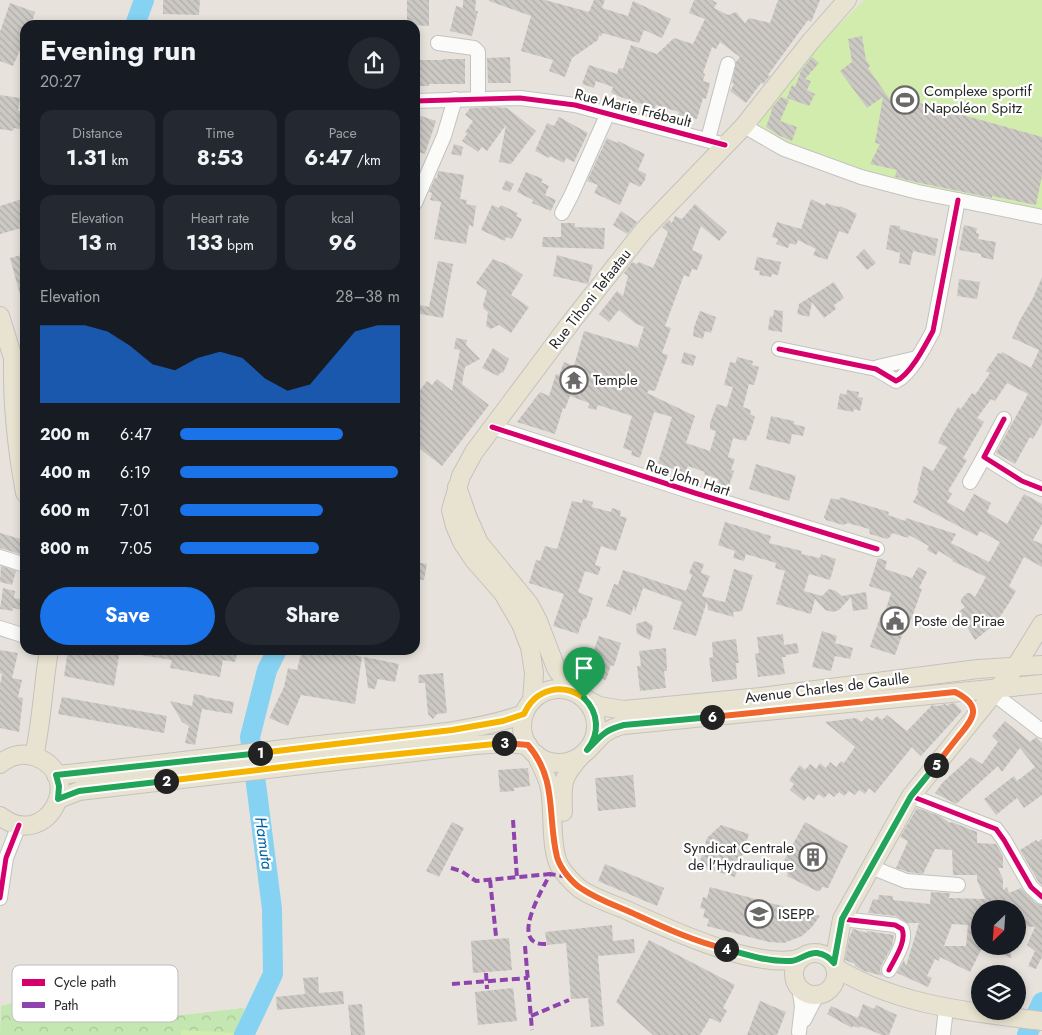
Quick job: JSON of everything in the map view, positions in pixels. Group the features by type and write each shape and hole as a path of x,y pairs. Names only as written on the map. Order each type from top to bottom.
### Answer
{"main road":[{"name":"Rue Tihoni Tefaatau","path":"528,707 534,673 530,647 521,624 503,593 474,560 462,542 451,510 457,487 474,452 492,427 644,230 744,126 847,0"},
{"path":"0,316 20,380"},
{"path":"13,359 12,381 20,427"},
{"path":"457,487 479,543 529,604 538,621 556,668 593,710 596,724 595,738 564,777 562,788 564,843 569,877"},
{"path":"797,984 794,973 796,965 804,956 827,941 841,922 911,796 997,691 1016,666 1042,624"},
{"path":"34,756 39,737 43,682 47,655"},
{"name":"Avenue Charles de Gaulle","path":"578,695 599,706 624,710 752,698 968,670 1042,665"},
{"name":"Avenue Charles de Gaulle","path":"584,754 605,732 624,725 955,692 997,691 1042,684"},
{"path":"271,760 503,721 528,707 540,694 551,690 562,689 578,695"},
{"path":"955,692 969,702 973,709 973,720"},
{"path":"528,707 522,726 532,750 547,776 557,857 560,866 580,889 675,933 716,947 759,958 788,961 814,953 823,954 835,966 873,988 946,1008 1042,1021"},
{"path":"56,775 506,743 532,750 542,759 557,763 573,760 584,754"},
{"path":"0,764 17,755 34,756 49,765 56,775 59,786 55,807 46,818 33,824 19,825 11,823 0,816"},
{"path":"58,799 79,791 244,763"},
{"path":"823,992 836,980 835,966 841,922"},
{"path":"759,958 780,969 807,993 873,988"}],"street":[{"path":"438,43 474,48 478,52 478,99"},
{"path":"708,139 728,64"},
{"name":"Rue Marie Frébault","path":"420,102 520,98 575,105 725,145"},
{"path":"420,191 444,136 455,99"},
{"path":"562,213 608,113"},
{"path":"744,126 784,150 861,177 918,192 1042,217"},
{"path":"779,349 876,369 896,381 902,378 924,349 933,331 958,200"},
{"path":"970,482 1004,419"},
{"name":"Rue John Hart","path":"492,427 695,493 877,549"},
{"path":"984,457 1022,481 1042,490"},
{"path":"0,557 20,563"},
{"path":"0,628 20,634"},
{"path":"997,691 1042,731"},
{"path":"911,796 996,829 1031,887 1042,897"},
{"path":"0,898 6,858 19,825"},
{"path":"871,867 906,881 958,885"},
{"path":"841,922 895,925 904,931 902,942 889,970"},
{"path":"797,984 802,1006 798,1033"},
{"path":"798,1033 823,992"},
{"path":"943,1035 946,1008"}],"green space":[{"name":"Complexe sportif Napoléon Spitz","path":"864,0 1042,0 1042,209 958,195 840,164 761,134 758,114 784,79"},
{"path":"12,1003 12,1022 178,1022 178,1016 244,1008 242,1035 0,1035 1,1006"},
{"path":"181,1030 234,1033 233,1035 181,1035"}],"building":[{"path":"163,0 200,0 199,15 163,14"},
{"path":"407,0 429,0 429,26 420,26 420,20 407,20"},
{"path":"463,0 476,0 475,11 478,11 472,36 450,31 456,6 463,8"},
{"path":"489,0 545,0 589,12 594,0 605,0 602,8 628,16 633,1 671,19 662,38 644,30 639,43 602,33 602,36 599,35 598,40 572,58 565,77 549,71 553,60 521,51 531,16"},
{"path":"694,0 712,0 717,3 714,8 728,15 736,12 745,23 749,18 770,23 778,0 820,0 811,22 808,20 768,75 770,76 763,84 761,83 746,103 730,91 734,84 732,83 736,62 740,57 720,42 716,49 712,47 703,73 705,74 703,81 710,83 706,99 703,98 697,119 693,118 692,120 678,115 679,112 656,105 652,116 641,113 644,105 615,95 611,92 613,87 596,81 594,88 582,84 589,65 617,74 619,68 623,69 631,45 657,54 674,38 693,44 705,19 689,13"},
{"path":"10,3 35,12 33,20 20,20 20,50 13,66 0,61 0,32"},
{"path":"862,36 866,60 870,66 868,68 898,111 901,98 1042,137 1042,176 1036,205 992,196 992,198 895,177 897,170 870,164 880,144 875,143 883,97 867,108 840,71 852,62 848,39"},
{"path":"510,57 511,83 488,83 487,58"},
{"path":"812,57 819,63 805,79 811,81 807,90 815,94 809,106 787,98 792,85 795,87 801,71"},
{"path":"465,59 465,84 429,84 429,86 420,86 420,60"},
{"path":"0,95 20,98 18,111 20,111 20,129 14,128 13,131 0,129"},
{"path":"781,97 789,100 780,121 797,127 792,141 766,127 771,109"},
{"path":"470,108 507,108 536,131 511,164 499,162 506,125 487,151 482,147 478,152 462,141 467,134 465,132 473,121 465,115"},
{"path":"420,116 436,121 425,154 420,152"},
{"path":"559,117 588,133 574,162 566,158 564,163 535,151 547,123 554,126"},
{"path":"607,138 617,143 618,141 645,154 638,170 646,174 645,180 640,187 630,182 620,205 594,193 598,185 587,181"},
{"path":"454,144 463,147 461,156 451,154"},
{"path":"438,171 464,175 460,199 467,200 466,204 476,206 473,227 469,225 466,244 434,239 441,202 430,200 432,193 429,192 435,178 437,178"},
{"path":"526,172 543,179 541,182 549,186 545,195 556,200 551,211 532,203 533,200 517,192"},
{"path":"506,180 514,184 510,192 502,189"},
{"path":"811,199 825,206 826,203 840,206 857,214 848,234 839,231 827,260 813,255 816,249 798,240 796,245 790,243 788,248 776,244 778,239 772,237 777,222 801,229"},
{"path":"20,200 20,228 0,234 0,206"},
{"path":"695,204 727,232 719,241 701,226 692,250 703,255 697,270 692,269 689,277 684,275 665,326 671,328 662,353 668,355 655,391 649,390 647,393 695,416 686,443 710,451 716,431 710,429 710,423 717,404 727,407 733,387 724,385 730,362 736,363 737,357 753,361 752,365 759,367 754,385 749,384 743,407 751,410 750,414 755,417 746,441 733,438 728,457 735,459 731,470 734,471 728,489 717,485 719,479 704,474 705,472 688,466 683,480 675,477 676,470 658,463 672,417 654,412 640,458 631,455 632,451 623,448 632,416 598,405 596,410 588,408 589,403 570,396 565,409 563,408 555,434 517,422 540,392 549,396 556,374 559,375 564,362 574,366 584,331 641,348 638,346 644,327 635,323 619,310 609,322 599,314 617,291 623,296 628,276 624,273 632,262 637,264 639,262 653,268 668,232 662,227 669,220 672,223 675,216 682,219"},
{"path":"492,205 499,208 501,205 518,213 516,216 522,219 512,239 506,237 505,241 481,230"},
{"path":"621,211 637,222 627,234 613,225"},
{"path":"561,223 575,223 575,227 605,228 604,249 542,247 543,237 561,237"},
{"path":"890,225 900,226 900,229 938,239 935,256 913,251 910,265 899,263 900,253 886,249"},
{"path":"964,225 977,228 978,239 996,242 993,260 981,257 981,254 959,250"},
{"path":"864,249 876,263 867,270 856,257"},
{"path":"20,255 20,295 10,258"},
{"path":"557,255 593,265 588,284 553,276"},
{"path":"757,257 781,262 778,275 772,274 771,277 759,275 760,271 754,270"},
{"path":"493,259 508,265 523,275 511,295 529,307 511,333 499,325 491,329 486,326 488,312 484,309 483,305 487,291 476,283"},
{"path":"438,261 453,264 443,318 420,314 420,305 429,307"},
{"path":"1042,277 1042,423 1033,439 1030,437 1015,464 996,453 1028,394 1007,383 995,401 991,399 977,418 984,422 963,458 967,460 948,491 952,494 947,502 964,512 974,494 991,503 987,512 1007,524 1024,494 1042,504 1042,524 1033,540 1042,544 1042,567 1024,557 1009,586 1016,591 1009,603 996,623 975,640 958,612 965,607 961,599 967,593 975,597 986,577 952,561 939,551 936,555 927,550 929,546 909,535 908,538 892,533 887,539 870,534 869,529 848,523 843,525 826,520 824,517 831,498 839,500 840,497 889,512 888,515 905,521 906,518 956,534 951,543 989,562 1000,542 980,531 977,536 913,502 919,491 917,490 923,466 933,471 947,447 938,443 942,434 958,407 961,409 972,393 975,395 990,373 986,371 998,353 1001,354 1002,352 1031,368 1039,350 1012,338"},
{"path":"959,279 980,282 977,299 957,296"},
{"path":"834,282 844,298 834,305 836,309 824,318 812,302 809,317 797,314 799,304"},
{"path":"774,310 783,311 782,332 768,330 770,316 773,317"},
{"path":"700,311 716,317 711,333 705,331 703,339 693,336"},
{"path":"456,338 467,340 466,345 480,359 465,367 462,384 489,405 442,466 420,449 420,390 427,381 432,385 437,379 452,391 460,350 454,349"},
{"path":"493,348 509,359 503,373 501,372 498,376 482,368"},
{"path":"684,352 696,356 693,366 681,363"},
{"path":"847,390 859,392 858,397 863,398 860,411 854,409 853,412 837,409 840,393 846,395"},
{"path":"771,416 794,421 794,424 805,427 803,436 792,434 790,444 766,439"},
{"path":"756,464 796,476 789,501 749,489"},
{"path":"583,499 593,502 592,507 611,512 612,508 621,511 620,516 627,518 616,551 601,546 595,565 601,567 598,575 585,571 578,592 593,598 586,619 583,619 578,634 553,626 564,594 529,583 536,560 540,561 545,546 557,549 572,501 582,503"},
{"path":"725,522 771,536 769,543 802,551 801,554 820,558 821,554 836,559 830,580 809,574 804,591 822,596 829,589 836,591 842,596 866,592 868,609 853,611 851,597 839,610 833,612 825,610 815,599 811,614 776,604 785,571 775,568 776,563 746,554 744,561 733,558 735,551 718,545"},
{"path":"0,533 20,539 20,554 0,548"},
{"name":"Poste de Pirae","path":"878,558 887,561 885,569 912,578 918,567 927,572 919,588 922,589 908,628 905,627 895,655 870,647 881,614 884,615 891,593 869,586"},
{"path":"694,561 704,564 701,573 710,576 702,596 720,601 725,602 734,569 753,575 742,611 733,612 734,617 708,610 707,601 696,636 673,629 682,602 643,588 635,612 634,605 631,615 606,606 614,584 618,585 623,570 686,591 692,575 689,573"},
{"path":"420,563 427,564 424,580 420,580"},
{"path":"1,566 16,571 12,585 0,582"},
{"path":"3,588 15,591 14,598 20,599 20,610 13,608 13,611 0,609"},
{"path":"646,621 653,626 650,640 637,634 636,624"},
{"path":"822,631 837,636 835,643 853,648 850,659 835,656 831,671 812,667"},
{"path":"783,634 784,645 797,643 799,653 782,657 785,674 758,677 755,654 759,653 757,637"},
{"path":"599,636 621,643 614,666 611,665 606,680 582,672 589,650 593,652"},
{"path":"736,639 739,663 736,663 737,679 712,682 709,658 713,657 712,642"},
{"path":"666,648 667,671 664,671 666,688 640,691 637,666 641,666 639,651"},
{"path":"0,650 18,653 12,678 22,680 18,697 23,698 19,732 0,728 0,685 2,674 0,673"},
{"path":"67,655 119,655 114,686 64,676"},
{"path":"140,655 237,655 235,662 223,660 220,677 170,668 172,660"},
{"path":"301,655 355,655 362,657 355,704 301,695 288,726 269,718 284,687 288,668 297,670"},
{"path":"364,657 399,664 395,682 378,679 375,689 368,688"},
{"path":"443,673 447,713 437,714 433,719 428,714 425,683 419,683 418,675"},
{"path":"194,694 234,702 232,714 202,709 195,745 185,743 189,726 182,722 170,701 192,706"},
{"path":"62,697 167,716 164,733 58,714"},
{"path":"954,703 962,711 921,756 912,747 875,793 869,788 865,794 859,790 855,795 849,791 844,796 839,792 834,797 829,793 824,798 818,794 814,800 808,796 804,801 790,790 794,784 789,780 800,765 805,770 810,764 816,769 820,763 826,768 830,762 836,767 841,761 844,763 855,747 825,722 856,718 862,722 866,717 872,721 877,716 882,720 887,715 907,731 932,705 945,704 947,706"},
{"path":"1005,721 1030,742 1036,737 1042,743 1042,795 1024,808 1017,798 996,815 984,799 1014,776 1017,781 1035,767 1020,748 1002,772 998,766 956,804 935,793 943,782 971,757 982,764 998,742 992,736"},
{"path":"528,768 530,786 514,788 514,791 500,792 498,770"},
{"path":"633,775 636,807 598,811 595,778"},
{"path":"917,808 940,816 950,823 952,822 977,832 977,843 996,844 1003,856 1003,868 998,868 1003,879 1003,890 1007,887 1009,893 1021,888 1036,903 1042,906 1042,957 1036,969 1028,966 1035,951 1027,945 1035,927 1026,926 1026,900 971,900 971,955 978,955 974,965 971,965 970,972 940,957 939,961 935,959 927,976 932,978 928,987 897,973 904,960 906,966 919,923 908,923 896,916 868,913 873,899 878,900 879,895 893,896 893,900 930,904 931,892 950,893 949,898 985,899 977,880 977,875 953,875 952,850 935,849 923,874 896,868 908,841 900,837","holes":["952,924 968,925 966,946 944,946"]},
{"path":"452,822 464,828 439,877 426,871"},
{"name":"Syndicat Centrale de l'Hydraulique","path":"805,822 848,846 828,888 822,887 820,891 787,876 788,873 780,868"},
{"path":"721,825 749,834 735,877 699,866 707,838"},
{"path":"1042,839 1042,885 1020,850 1036,840 1038,842"},
{"path":"605,864 664,888 657,906 598,881"},
{"name":"ISEPP","path":"710,887 820,916 802,936 784,943 769,942 707,926 709,919 703,917 705,909 700,908 703,897 707,898"},
{"path":"612,925 613,941 634,939 635,953 598,956 604,1026 591,1027 588,998 571,999 566,943 547,945 545,932"},
{"path":"853,929 867,933 867,931 894,935 892,946 881,966 880,971 883,976 864,971 855,966 855,964 845,960 849,938"},
{"path":"509,938 512,970 473,973 471,941"},
{"path":"649,940 735,985 723,1008 727,1011 720,1023 710,1018 700,1035 653,1035 616,1002"},
{"path":"318,977 319,993 343,991 344,1004 277,1010 276,997 305,994 303,978"},
{"path":"513,988 517,1021 478,1025 475,992"},
{"path":"760,1001 786,1012 777,1035 747,1035"},
{"path":"362,1004 365,1035 351,1035 348,1005"},
{"path":"863,1004 874,1009 876,1005 897,1015 889,1035 882,1035 860,1026 859,1028 853,1026 852,1028 827,1014 831,1006 858,1018"}],"waterway":[{"name":"Hamuta","path":"137,20 144,0"},
{"name":"Hamuta","path":"244,1035 273,974 272,909 250,737 267,670 274,655"},
{"path":"1027,1035 1042,1002"}],"marked path":[{"path":"513,820 517,878"},
{"path":"451,868 461,871 476,881 550,874"},
{"path":"546,944 535,942 529,936 531,915 550,874 569,877"},
{"path":"490,880 496,936"},
{"path":"525,946 532,1030"},
{"path":"486,973 487,989"},
{"path":"452,984 528,978"},
{"path":"531,1016 569,1000"}],"cycle path":[{"path":"420,101 520,98 575,105 725,145"},
{"path":"779,349 876,369 896,381 901,378 917,359 933,331 958,200"},
{"path":"1004,419 984,457 1022,481 1042,489"},
{"path":"492,427 695,493 877,549"},
{"path":"911,796 996,829 1031,887 1042,897"},
{"path":"0,898 6,858 19,825"},
{"path":"842,919 895,925 902,929 902,944 889,970"}],"place":[{"name":"Complexe sportif Napoléon Spitz","path":"905,100"},
{"name":"Temple","path":"574,380"},
{"name":"Poste de Pirae","path":"895,621"},
{"name":"Syndicat Centrale de l'Hydraulique","path":"813,857"},
{"name":"ISEPP","path":"759,914"}],"route":[{"path":"551,690 567,690 584,698 593,710 596,724 595,738 587,750 605,732 624,725 831,706 850,702 955,692 962,695 969,702 974,714 973,720 911,796 871,867 842,919 834,963 823,954 806,954 793,961 759,958 716,947 675,933 580,889 560,866 555,844 547,776 536,754 528,745 506,743 475,745 332,761 79,791 58,799 60,790 56,775 452,730 503,721 524,714 536,697 545,691 551,690"}]}
